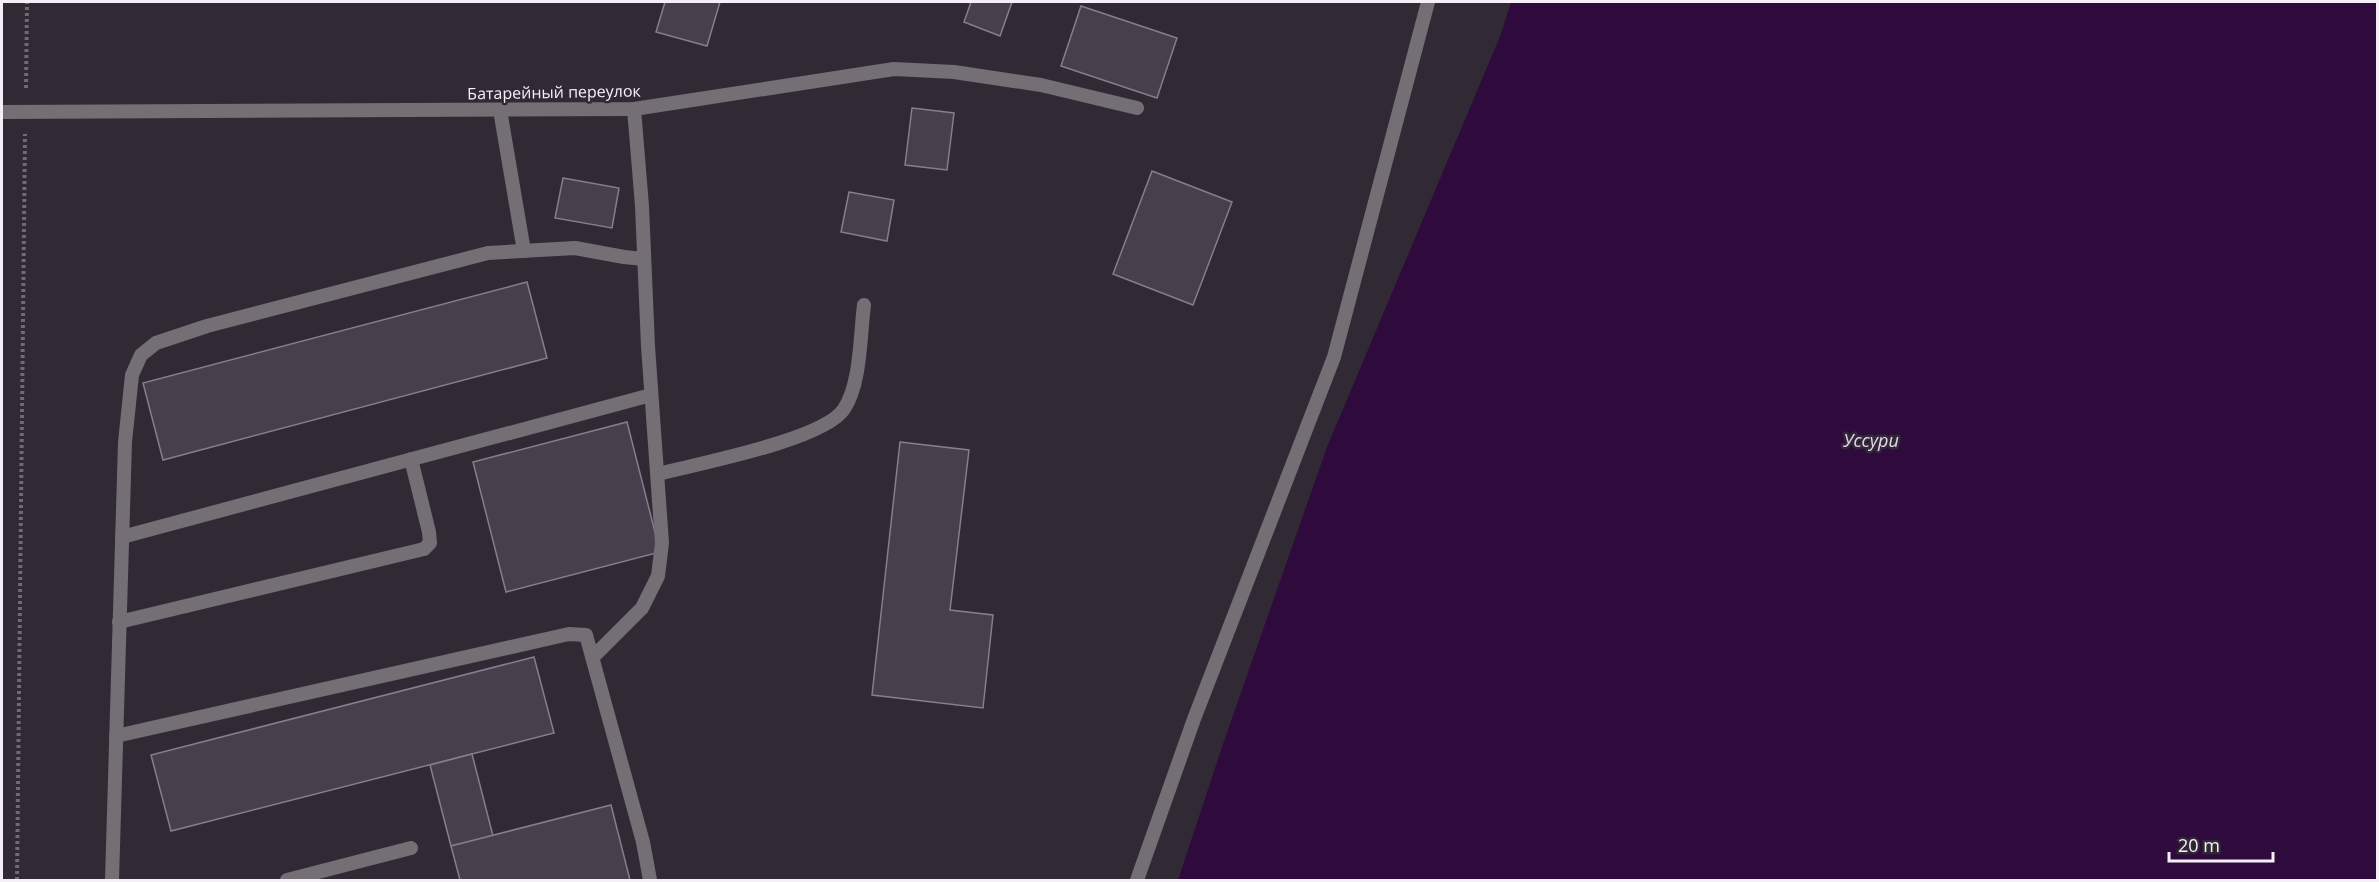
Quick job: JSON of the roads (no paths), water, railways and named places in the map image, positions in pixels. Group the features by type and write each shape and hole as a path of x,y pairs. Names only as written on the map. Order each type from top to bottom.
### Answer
{"lane":[{"path":"1137,880 1194,719 1334,357 1428,2"},
{"name":"Батарейный переулок","path":"2,112 634,109 894,69 954,72 1041,85 1137,108"},
{"path":"593,657 642,608 658,576 662,543 634,109"},
{"path":"500,110 524,251"},
{"path":"112,880 125,442 132,375 141,355 156,343 207,326 488,253 575,248 644,259"},
{"path":"658,474 779,444 826,424 843,411 854,386 864,305"},
{"path":"122,537 651,395"},
{"path":"119,622 424,549 430,543 429,532 411,459"},
{"path":"116,736 569,634 586,635 643,842 650,880"},
{"path":"286,880 411,848"}],"water":[{"name":"Уссури","path":"1511,2 2377,2 2377,880 1178,880 1327,447 1501,34"}]}
